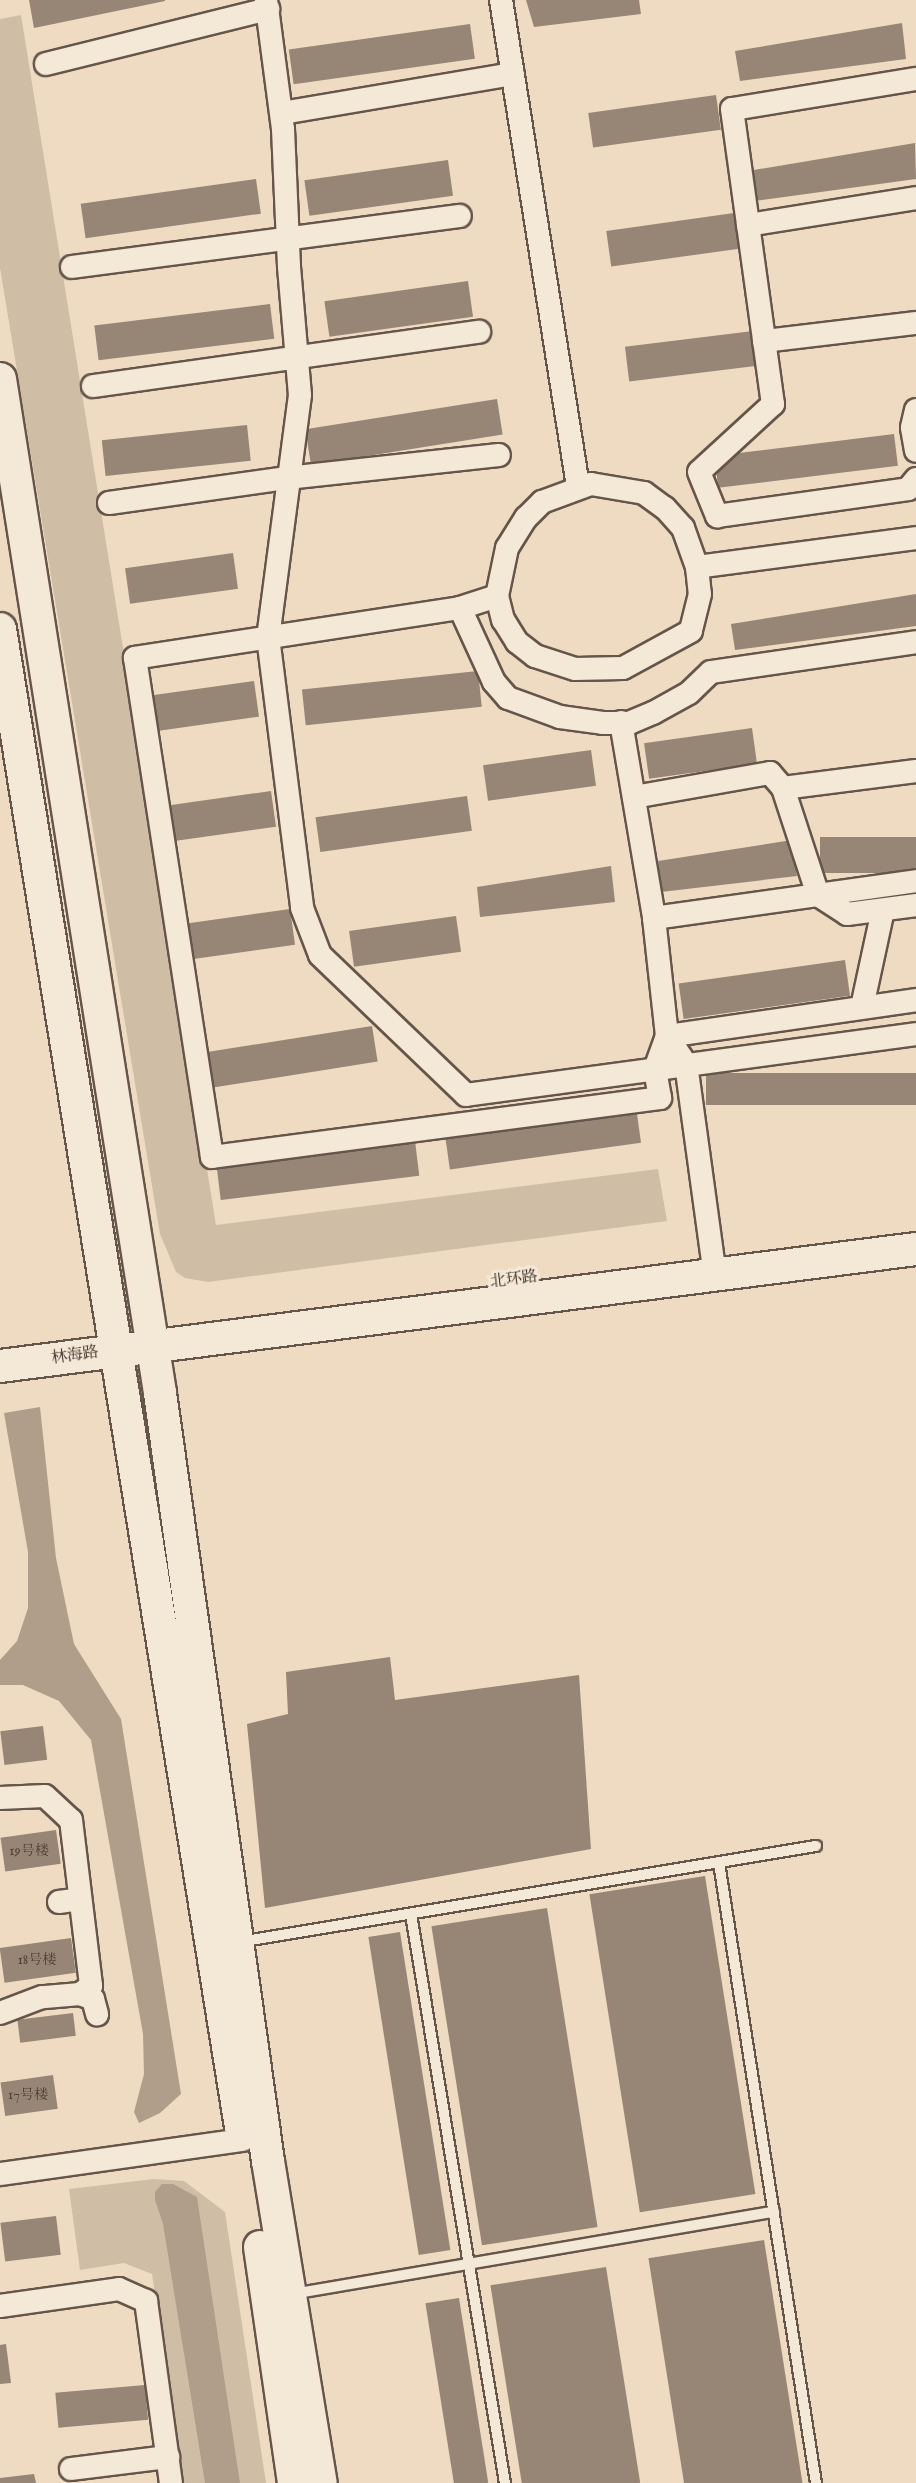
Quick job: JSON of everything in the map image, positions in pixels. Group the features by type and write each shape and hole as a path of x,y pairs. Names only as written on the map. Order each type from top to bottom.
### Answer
{"main road":[{"path":"0,379 149,1336 237,1943 321,2483"},
{"path":"0,629 243,2140 294,2483"},
{"name":"北环路","path":"714,1264 916,1227"},
{"name":"北环路","path":"149,1336 714,1264 916,1249"},
{"name":"林海路","path":"0,1344 113,1340 149,1336"},
{"name":"林海路","path":"0,1366 113,1340"}],"street":[{"path":"501,0 578,486"},
{"path":"46,64 267,5 282,113 288,238 300,395 287,478 268,637 302,908 321,955 466,1095 916,1034"},
{"path":"282,113 513,74"},
{"path":"916,79 732,110 773,404 699,472 717,516 908,489 916,479"},
{"path":"748,225 916,198"},
{"path":"72,267 460,216"},
{"path":"764,341 916,323"},
{"path":"93,386 479,332"},
{"path":"916,410 912,428 916,451"},
{"path":"110,503 287,478 499,455"},
{"path":"578,486 619,487 644,493 665,508 683,528 698,567 700,594 691,631 623,668 575,669 535,656 517,642 503,620 497,596 507,548 526,518 542,501 578,486"},
{"path":"698,567 916,538"},
{"path":"497,596 460,608 135,657 212,1157 660,1098 655,1069 667,1036 654,918 621,722"},
{"path":"460,608 490,675 508,698 560,717 621,722 653,713 688,693 711,672 916,642"},
{"path":"783,788 916,771"},
{"path":"634,797 770,773 783,788 818,895 847,914 916,905"},
{"path":"654,918 916,881"},
{"path":"861,1007 883,910"},
{"path":"667,1036 916,1000"},
{"path":"667,1036 686,1064 714,1264"},
{"path":"0,1798 45,1796 66,1812 71,1820 70,1901 91,1986 80,1994"},
{"path":"0,2013 42,1997 80,1994 93,1999 97,2014"},
{"path":"0,2174 243,2140"},
{"path":"0,2306 119,2289 146,2301 171,2483"},
{"path":"71,2469 168,2457"}],"lane":[{"path":"237,1943 816,1846"},
{"path":"719,1863 816,2483"},
{"path":"411,1914 505,2483"},
{"path":"290,2295 774,2212"}],"shaded area":[{"path":"21,15 216,1225 658,1169 667,1221 208,1282 185,1278 176,1272 160,1234 0,268 0,19"},
{"path":"40,1407 56,1558 74,1644 121,1719 181,2094 160,2113 139,2123 134,2112 144,2074 143,2034 91,1740 59,1701 23,1685 0,1685 0,1660 17,1641 28,1608 28,1552 4,1413"},
{"path":"154,2179 184,2181 225,2212 266,2483 184,2483 152,2274 124,2263 80,2270 69,2189"},
{"path":"162,2184 173,2184 197,2197 240,2483 205,2483 163,2224 155,2200 155,2192"}],"building":[{"path":"29,0 165,0 165,1 34,28"},
{"path":"526,0 639,0 641,14 534,27"},
{"path":"902,23 906,59 740,81 735,51"},
{"path":"470,24 475,59 294,84 289,49"},
{"path":"716,95 721,130 593,148 588,113"},
{"path":"915,143 916,179 754,201 748,171"},
{"path":"448,160 453,196 309,216 304,180"},
{"path":"256,179 261,214 86,238 81,204"},
{"path":"734,213 739,249 611,267 606,231"},
{"path":"468,281 473,317 329,337 324,301"},
{"path":"270,304 274,339 99,360 94,326"},
{"path":"753,331 757,366 629,381 625,347"},
{"path":"497,399 503,435 311,465 305,429"},
{"path":"247,425 251,461 106,476 102,440"},
{"path":"894,434 898,466 718,488 714,456"},
{"path":"233,553 238,589 130,604 125,568"},
{"path":"916,594 916,626 735,650 731,624"},
{"path":"478,671 482,707 306,725 302,690"},
{"path":"254,681 259,717 152,732 147,696"},
{"path":"752,728 757,764 649,779 644,743"},
{"path":"591,750 596,786 488,801 483,765"},
{"path":"271,791 276,827 169,842 164,806"},
{"path":"467,796 472,831 320,852 315,817"},
{"path":"820,837 916,837 916,873 820,873"},
{"path":"792,840 797,876 661,892 658,861"},
{"path":"611,866 615,902 480,917 477,887"},
{"path":"290,909 295,945 188,960 183,924"},
{"path":"456,916 461,952 354,967 349,931"},
{"path":"845,960 850,996 684,1019 679,983"},
{"path":"372,1026 378,1062 199,1090 193,1054"},
{"path":"706,1073 916,1073 916,1105 706,1105"},
{"path":"636,1107 641,1143 450,1170 445,1134"},
{"path":"415,1141 419,1176 221,1200 216,1165"},
{"path":"390,1657 395,1700 579,1675 591,1849 265,1908 247,1724 288,1714 286,1672"},
{"path":"43,1726 47,1760 4,1765 0,1731"},
{"path":"56,1830 61,1864 5,1871 1,1838"},
{"path":"705,1876 755,2194 640,2212 589,1894"},
{"path":"547,1908 598,2227 482,2245 431,1926"},
{"path":"400,1932 450,2250 419,2255 368,1937"},
{"path":"71,1938 76,1973 5,1983 0,1948"},
{"path":"73,2013 76,2036 20,2043 17,2020"},
{"path":"53,2075 58,2109 5,2116 1,2082"},
{"path":"56,2216 61,2255 5,2262 0,2223"},
{"path":"764,2240 802,2483 684,2483 648,2258"},
{"path":"606,2267 640,2483 522,2483 490,2285"},
{"path":"459,2298 488,2483 454,2483 425,2303"},
{"path":"6,2344 11,2383 0,2384 0,2345"},
{"path":"145,2385 148,2420 58,2428 55,2393"},
{"path":"34,2474 36,2483 0,2483 0,2478"}]}
